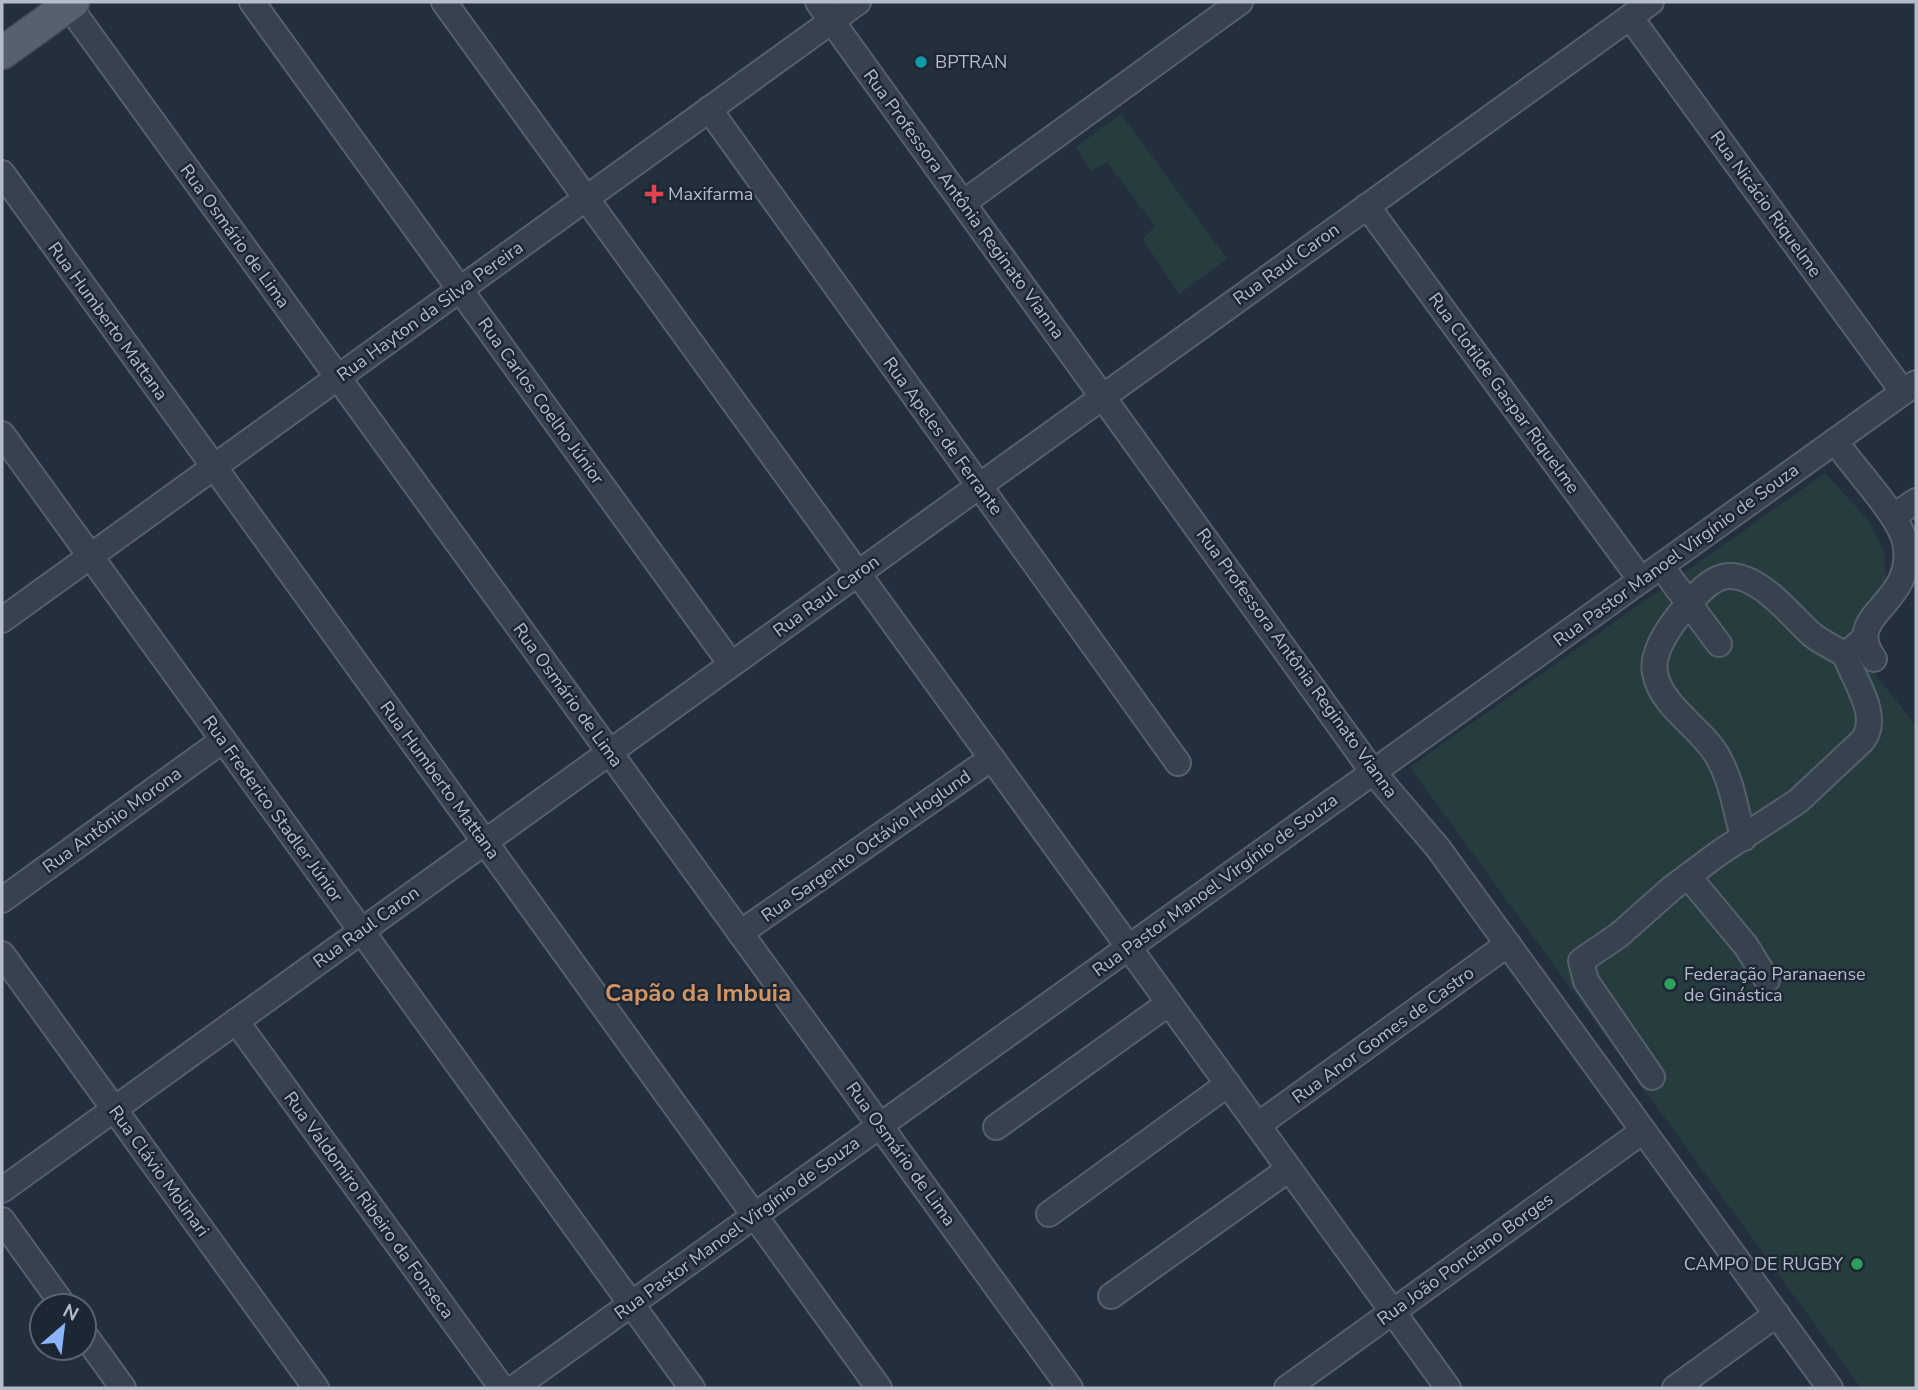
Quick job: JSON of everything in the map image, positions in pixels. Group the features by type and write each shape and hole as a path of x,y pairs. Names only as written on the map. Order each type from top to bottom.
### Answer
{"main road":[{"path":"2,54 69,3"}],"street":[{"name":"Rua Carlos Coelho Júnior","path":"253,2 731,664"},
{"path":"444,2 1448,1388"},
{"name":"Rua Hayton da Silva Pereira","path":"2,620 709,110 825,11 858,2"},
{"path":"963,203 1240,2"},
{"name":"Rua Raul Caron","path":"2,1190 1651,2"},
{"name":"Rua Osmário de Lima","path":"69,3 1070,1388"},
{"name":"Rua Professora Antônia Reginato Vianna","path":"825,11 1373,772 1438,848 1830,1388"},
{"name":"Rua Nicácio Riquelme","path":"1630,16 1910,388"},
{"name":"Rua Apeles de Ferrante","path":"709,110 1178,763"},
{"name":"Rua Humberto Mattana","path":"2,173 879,1388"},
{"name":"Rua Clotilde Gaspar Riquelme","path":"1367,206 1651,573 1688,603 1719,644"},
{"name":"Rua Pastor Manoel Virgínio de Souza","path":"514,1388 1910,388"},
{"name":"Rua Frederico Stadler Júnior","path":"2,434 692,1388"},
{"path":"1652,1077 1586,981 1581,961 1619,935 1688,876 1798,802 1867,735 1871,716 1861,651 1867,625 1894,595 1907,566 1903,534 1894,516 1835,442"},
{"path":"1894,516 1916,500"},
{"path":"1744,838 1735,792 1718,757 1662,690 1654,672 1657,653 1670,626 1688,603 1714,581 1727,575 1742,579 1786,606 1812,635 1861,651"},
{"name":"Rua Antônio Morona","path":"2,900 222,740"},
{"name":"Rua Sargento Octávio Hoglund","path":"740,933 992,758"},
{"path":"1688,876 1746,946 1768,980"},
{"name":"Rua Anor Gomes de Castro","path":"1258,1125 1508,944"},
{"name":"Rua Clávio Molinari","path":"2,954 316,1388"},
{"path":"996,1127 1169,1003"},
{"name":"Rua Valdomiro Ribeiro da Fonseca","path":"236,1021 502,1388"},
{"path":"1049,1214 1228,1084"},
{"name":"Rua João Ponciano Borges","path":"1287,1388 1643,1131"},
{"path":"1111,1296 1290,1169"},
{"path":"2,1220 54,1292"},
{"path":"1675,1388 1777,1314"},
{"path":"98,1353 123,1388"}],"green space":[{"path":"1121,114 1227,259 1179,294 1143,239 1155,226 1107,162 1091,171 1076,147"},
{"path":"1825,473 1869,521 1885,554 1886,581 1875,604 1872,670 1916,726 1916,1388 1861,1388 1410,767"}],"place":[{"name":"BPTRAN","path":"921,62"},
{"name":"Maxifarma","path":"654,194"},
{"name":"Federação Paranaense de Ginástica","path":"1670,984"},
{"name":"CAMPO DE RUGBY","path":"1857,1264"}],"district":[{"name":"Capão da Imbuia","path":"698,993"}]}
